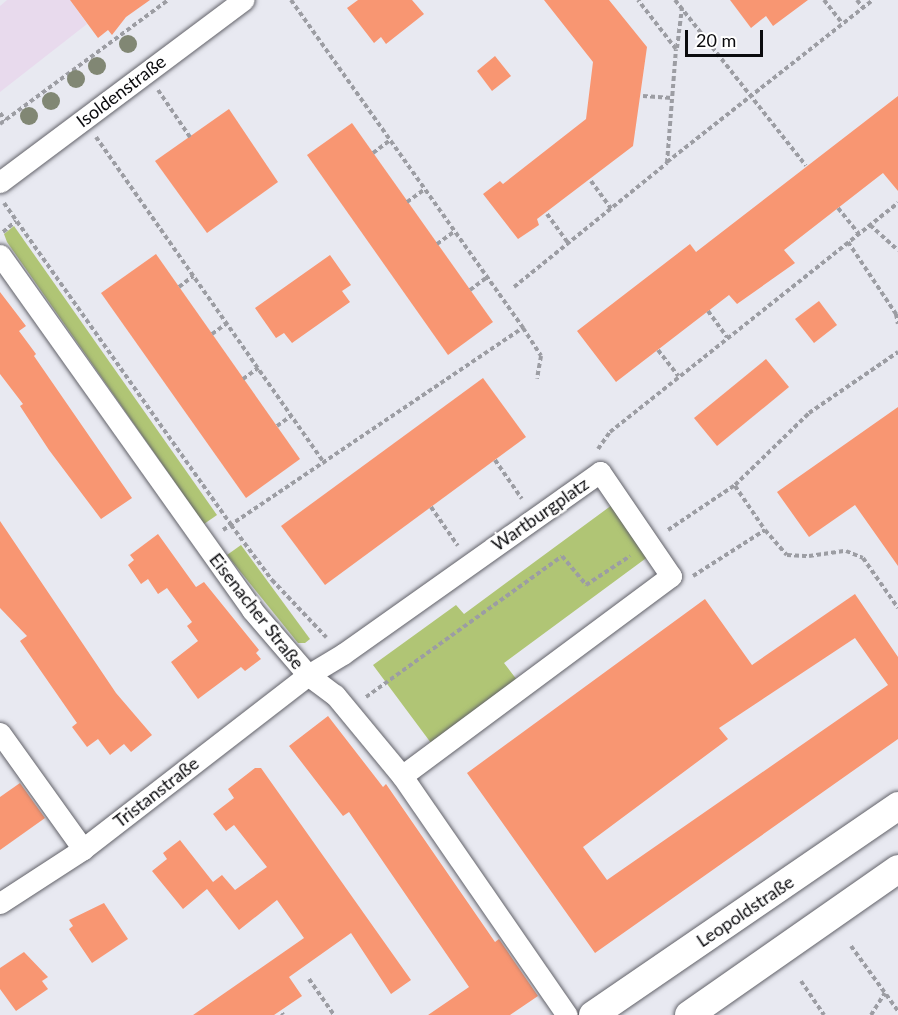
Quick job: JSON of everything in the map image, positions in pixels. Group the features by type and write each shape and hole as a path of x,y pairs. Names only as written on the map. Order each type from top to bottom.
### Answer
{"main road":[{"name":"Leopoldstraße","path":"592,1015 898,806"},
{"path":"689,1015 898,869"}],"street":[{"name":"Isoldenstraße","path":"0,182 243,0"},
{"name":"Eisenacher Straße","path":"0,255 252,610 308,675 349,710 402,777 567,1015"},
{"name":"Wartburgplatz","path":"308,675 343,654 600,472 651,542 671,576"},
{"path":"402,777 671,576"},
{"name":"Tristanstraße","path":"0,903 83,849 308,675"},
{"path":"0,733 83,849"}],"path":[{"path":"0,124 168,0"},
{"path":"291,0 523,328 540,356 537,379"},
{"path":"638,0 676,49"},
{"path":"675,0 806,166"},
{"path":"824,0 842,23"},
{"path":"857,0 863,8"},
{"path":"514,287 750,94 873,0"},
{"path":"667,163 676,49 682,8"},
{"path":"146,72 190,136"},
{"path":"643,96 672,98"},
{"path":"0,113 5,120"},
{"path":"84,119 325,464"},
{"path":"373,153 390,140"},
{"path":"591,181 611,209"},
{"path":"407,202 425,189"},
{"path":"0,197 272,580 343,654"},
{"path":"594,454 610,432 898,203"},
{"path":"838,208 859,234"},
{"path":"547,214 568,243"},
{"path":"0,234 16,221"},
{"path":"870,225 898,250"},
{"path":"437,244 455,231"},
{"path":"848,243 896,314 898,324"},
{"path":"178,287 193,276"},
{"path":"470,290 487,277"},
{"path":"708,312 727,337"},
{"path":"212,334 227,323"},
{"path":"204,543 325,464 523,328"},
{"path":"658,350 678,376"},
{"path":"349,710 562,556 586,585 735,485 809,412 898,352"},
{"path":"243,379 258,368"},
{"path":"277,426 291,416"},
{"path":"495,460 535,518"},
{"path":"735,485 765,530 787,555 809,556 846,551 863,558 898,608"},
{"path":"431,507 471,564"},
{"path":"671,576 697,576 765,530"},
{"path":"851,946 898,1011"},
{"path":"309,979 334,1015"},
{"path":"801,981 824,1015"},
{"path":"871,1015 885,993"}],"shaded area":[{"path":"7,0 70,0 87,24 0,92 0,6"}],"green space":[{"path":"14,226 217,515 204,524 7,242 4,234"},
{"path":"612,505 649,556 504,663 517,680 431,743 373,665 456,605 464,614"},
{"path":"241,545 310,639 305,643 298,643 227,555"}],"building":[{"path":"70,0 150,0 126,17 112,35 108,30 98,38"},
{"path":"358,0 412,0 424,14 386,44 381,37 374,43 347,8"},
{"path":"544,0 609,0 647,47 633,146 537,219 539,225 518,239 483,194 500,181 503,184 586,119 593,62"},
{"path":"730,0 808,0 773,26 766,16 751,28"},
{"path":"495,56 511,76 492,91 477,71"},
{"path":"898,96 898,191 883,173 784,250 795,263 737,304 729,295 616,382 577,331 690,244 696,252"},
{"path":"229,109 278,182 207,233 155,161"},
{"path":"352,123 493,322 448,355 307,155"},
{"path":"156,254 300,459 246,498 101,293"},
{"path":"330,255 351,285 342,291 350,302 292,343 284,333 276,338 255,308"},
{"path":"0,292 26,326 19,331 36,354 34,356 132,498 101,519 49,450 20,406 23,404 0,374"},
{"path":"819,301 837,325 814,343 795,319"},
{"path":"766,359 789,387 717,446 694,418"},
{"path":"483,378 526,437 325,585 281,526"},
{"path":"898,407 898,566 855,505 809,537 777,492"},
{"path":"0,521 116,693 152,735 131,752 124,744 110,755 98,739 87,747 72,727 77,723 20,641 27,636 0,608"},
{"path":"158,534 196,587 204,582 259,650 256,653 261,659 245,671 241,667 198,699 171,662 198,641 187,626 192,622 167,588 158,594 148,579 141,584 128,565 134,560 130,555"},
{"path":"855,594 898,657 898,739 595,953 467,773 705,599 752,665","holes":["855,638 888,685 607,880 583,847 728,739 719,728"]},
{"path":"328,716 383,787 386,784 495,942 499,939 538,996 510,1015 428,1015 469,987 349,812 343,816 289,746"},
{"path":"255,768 261,768 411,980 391,994 351,933 289,977 302,996 274,1015 193,1015 304,938 277,900 239,930 207,889 183,909 152,871 167,859 163,853 180,840 213,882 222,875 235,890 267,867 234,825 226,831 213,814 234,798 228,789"},
{"path":"20,783 45,818 0,850 0,797"},
{"path":"104,903 128,939 92,963 69,929 73,926 69,920"},
{"path":"24,952 48,977 42,981 48,989 16,1011 0,989 0,968"}]}
